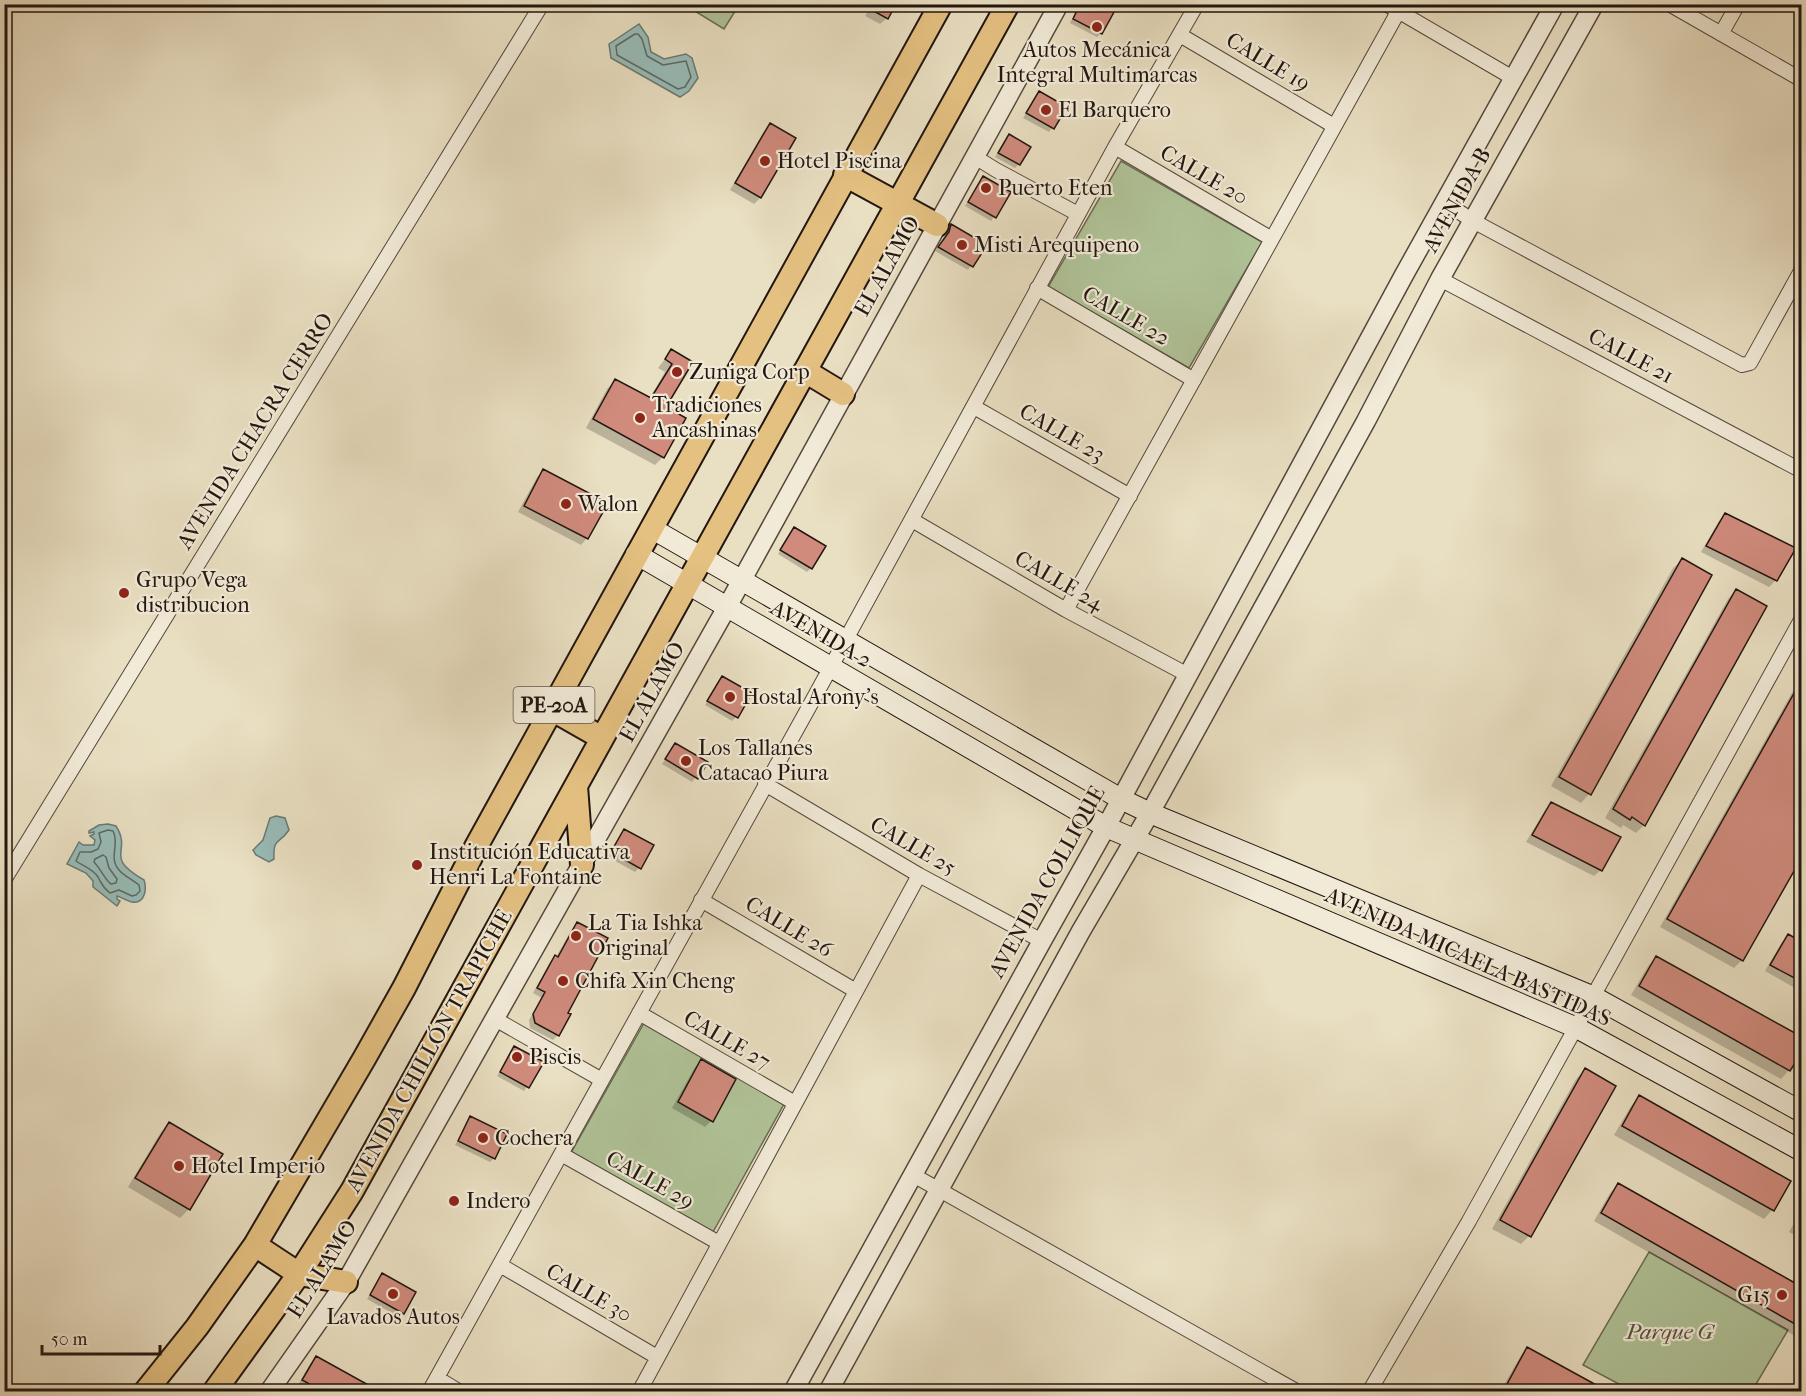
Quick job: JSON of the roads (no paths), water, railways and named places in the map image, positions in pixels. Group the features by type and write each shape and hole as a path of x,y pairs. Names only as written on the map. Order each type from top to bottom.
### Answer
{"main road":[{"name":"PE-20A","path":"145,1392 197,1327 255,1245 404,988 477,845 941,4"},
{"name":"AVENIDA CHILLÓN TRAPICHE","path":"214,1392 299,1274 352,1191 1008,4"},
{"path":"845,175 937,225"},
{"path":"805,371 843,394"},
{"name":"AVENIDA 2","path":"651,528 1121,799"},
{"name":"AVENIDA 2","path":"636,554 1106,827"},
{"path":"552,709 602,738"},
{"path":"576,786 582,865"},
{"name":"AVENIDA MICAELA BASTIDAS","path":"1121,799 1594,997 1801,1112"},
{"name":"AVENIDA MICAELA BASTIDAS","path":"1106,827 1577,1028 1793,1146"},
{"path":"1219,875 1213,867 1213,854 1219,848 1227,845"},
{"path":"1366,938 1380,908"},
{"path":"1793,1146 1801,1112"},
{"path":"255,1245 299,1274 346,1282"}],"street":[{"name":"AVENIDA CHACRA CERRO","path":"4,880 542,4"},
{"name":"EL ALAMO","path":"269,1392 346,1282 727,607 1059,4"},
{"path":"429,1392 912,520 1115,147 1197,4"},
{"name":"AVENIDA B","path":"1340,394 1555,4"},
{"name":"AVENIDA B","path":"828,1392 1081,931 1150,813 1366,421 1440,279 1594,4"},
{"path":"1669,4 1802,80"},
{"path":"1721,34 1738,4"},
{"path":"1066,610 1334,126 1392,8 1513,78"},
{"name":"CALLE 19","path":"1180,35 1334,126"},
{"name":"CALLE 20","path":"1115,147 1272,239"},
{"path":"975,157 1078,214"},
{"path":"1446,203 1473,221 1742,365 1750,363 1802,269"},
{"name":"CALLE 21","path":"1440,279 1802,471"},
{"name":"CALLE 22","path":"1037,288 1194,380"},
{"name":"AVENIDA COLLIQUE","path":"793,1392 1106,827 1340,394"},
{"name":"CALLE 23","path":"974,407 1130,496"},
{"name":"CALLE 24","path":"912,520 1066,610 1188,675"},
{"path":"1368,1392 1469,1221 1802,618"},
{"name":"CALLE 25","path":"765,784 919,874 1042,941"},
{"path":"639,1392 919,874"},
{"name":"CALLE 26","path":"701,900 856,991"},
{"name":"CALLE 27","path":"639,1013 795,1102"},
{"path":"495,1019 602,1080"},
{"name":"CALLE 29","path":"561,1154 719,1243"},
{"path":"912,1175 1298,1392"},
{"name":"CALLE 30","path":"500,1264 657,1357"},
{"path":"437,1378 460,1392"}],"water":[{"path":"639,24 648,37 651,52 664,59 686,54 692,58 698,78 689,91 680,97 611,58 609,44"},
{"path":"276,816 285,818 289,830 276,844 274,859 269,862 256,855 253,850 263,840 270,818"},
{"path":"99,825 116,826 120,835 121,859 124,865 144,880 145,891 140,901 132,902 117,896 120,901 117,906 93,887 93,881 86,873 67,864 79,842 83,845 94,845 95,840 90,836 94,832 89,833 89,831"}],"place":[{"name":"Autos Mecánica Integral Multimarcas","path":"1097,27"},
{"name":"El Barquero","path":"1046,110"},
{"name":"Hotel Piscina","path":"765,161"},
{"name":"Puerto Eten","path":"986,188"},
{"name":"Misti Arequipeno","path":"962,245"},
{"name":"Zuniga Corp","path":"677,372"},
{"name":"Tradiciones Ancashinas","path":"640,418"},
{"name":"Walon","path":"566,504"},
{"name":"Grupo Vega distribucion","path":"124,593"},
{"name":"Hostal Arony's","path":"730,697"},
{"name":"Los Tallanes Catacao Piura","path":"686,761"},
{"name":"Institución Educativa Henri La Fontaine","path":"417,865"},
{"name":"La Tia Ishka Original","path":"576,936"},
{"name":"Chifa Xin Cheng","path":"563,981"},
{"name":"Piscis","path":"517,1057"},
{"name":"Cochera","path":"483,1138"},
{"name":"Hotel Imperio","path":"179,1166"},
{"name":"Indero","path":"454,1201"},
{"name":"Lavados Autos","path":"393,1294"},
{"name":"G15","path":"1782,1295"}],"park label":[{"name":"Parque G","path":"1670,1332"}]}
